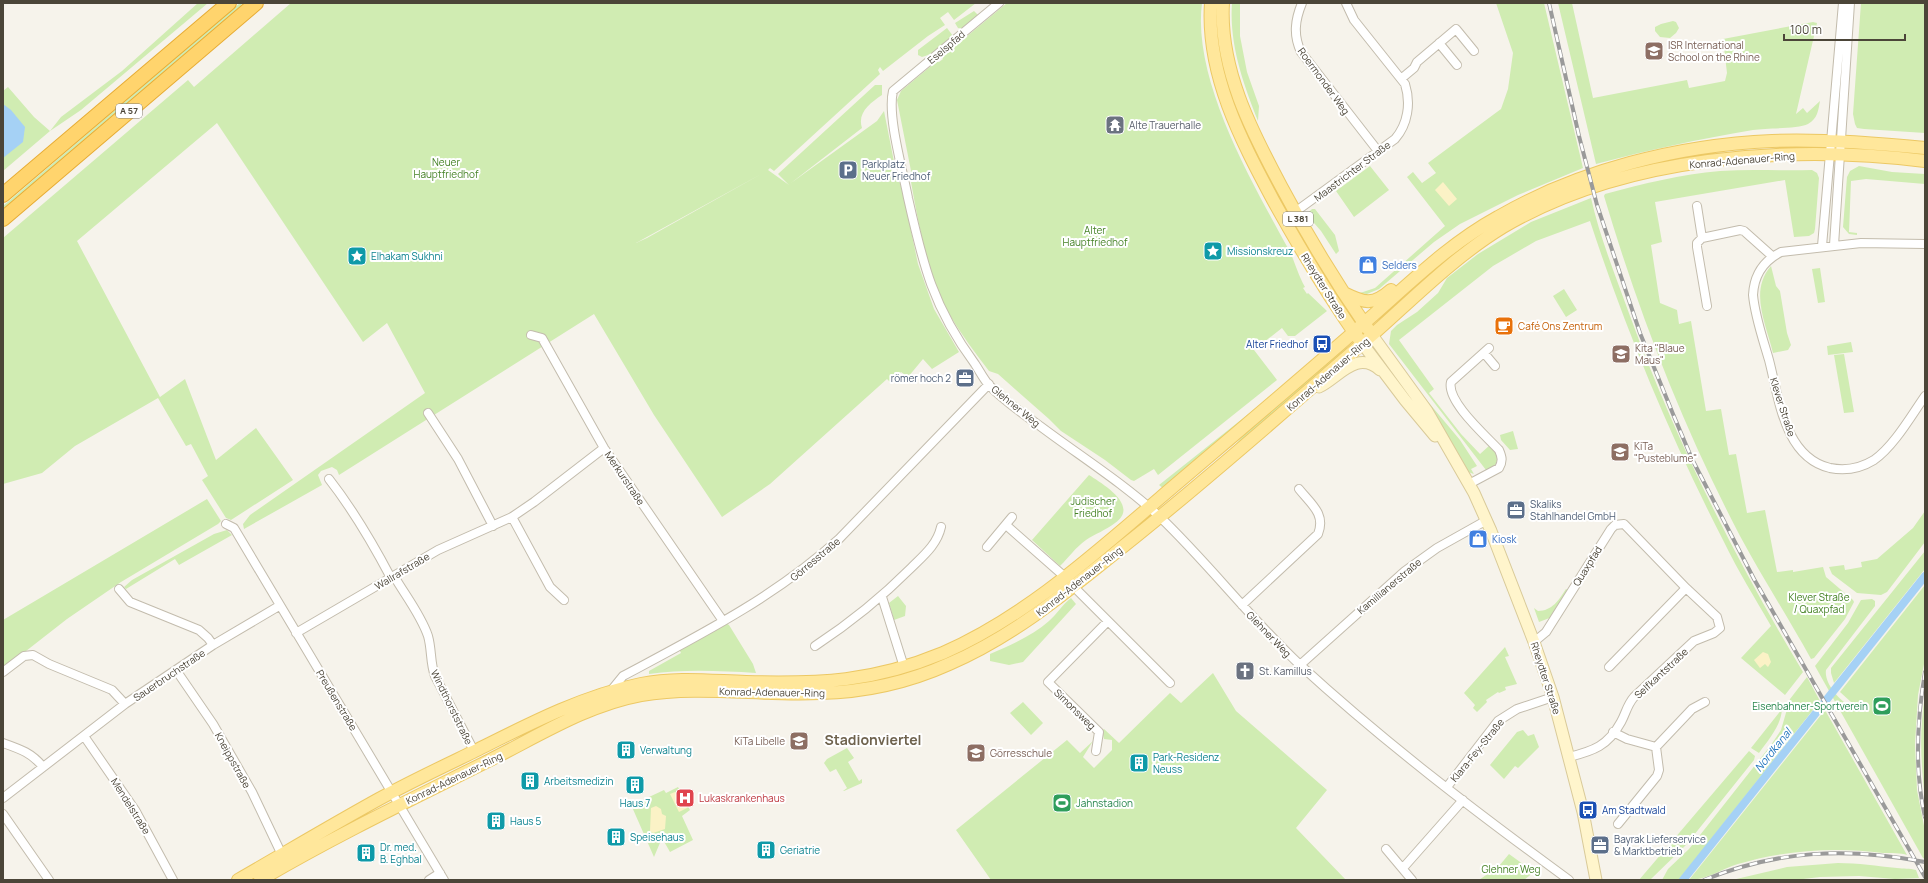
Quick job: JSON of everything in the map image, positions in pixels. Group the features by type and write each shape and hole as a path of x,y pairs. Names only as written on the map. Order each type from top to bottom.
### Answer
{"highway":[{"name":"A 57","path":"3,195 229,3"},
{"name":"A 57","path":"3,219 256,3"}],"main road":[{"name":"Rheydter Straße","path":"1211,3 1211,34 1215,62 1232,116 1252,160 1285,222 1354,332 1384,373 1452,456"},
{"name":"Rheydter Straße","path":"1223,3 1224,33 1228,60 1235,85 1258,141 1295,212 1344,293 1372,335 1427,411 1469,484 1487,520 1534,642 1553,697 1583,812 1596,880"},
{"name":"Konrad-Adenauer-Ring","path":"238,880 392,792 555,712 609,692 640,684 667,680 801,683 838,682 878,675 940,654 1004,621 1030,605 1150,507 1250,423 1419,274 1470,234 1499,216 1545,193 1603,172 1654,158 1710,147 1771,142 1836,142 1925,148"},
{"name":"Konrad-Adenauer-Ring","path":"260,880 399,805 560,725 586,713 632,697 660,693 701,691 801,694 836,692 883,686 946,666 980,649 1037,615 1074,587 1251,441 1372,335 1432,279 1482,241 1528,214 1572,195 1627,178 1663,169 1712,161 1772,156 1834,155 1925,161"},
{"path":"1344,293 1359,300 1367,302 1375,301 1383,297 1414,269 1470,234"},
{"path":"1307,392 1321,386 1344,369 1357,363 1371,364 1384,373"}],"street":[{"name":"Eselspfad","path":"893,91 999,3"},
{"name":"Roermonder Weg","path":"1302,3 1296,23 1295,33 1301,52 1378,151"},
{"name":"Maastrichter Straße","path":"1295,212 1395,139 1406,120 1408,96 1402,78 1354,20 1346,3"},
{"path":"1843,3 1843,51"},
{"path":"1822,246 1836,142 1843,51 1850,3"},
{"path":"1402,78 1414,68 1417,62 1456,29 1474,51"},
{"path":"1439,43 1457,65"},
{"name":"Glehner Weg","path":"893,91 892,109 903,173 920,252 929,283 948,324 989,384 1024,414 1150,507 1300,665 1391,744 1568,880"},
{"path":"1834,155 1834,245"},
{"path":"1697,206 1702,238"},
{"path":"1707,306 1697,247 1697,243 1702,238 1740,230 1744,231 1772,256 1791,249 1834,245 1890,242 1925,244"},
{"name":"Klever Straße","path":"1772,256 1756,277 1754,286 1754,305 1788,430 1797,445 1807,456 1816,462 1834,469 1851,469 1867,463 1886,449 1925,396"},
{"name":"Merkurstraße","path":"532,335 542,338 604,448 723,621"},
{"path":"1469,484 1499,468 1502,459 1499,450 1464,412 1452,394 1450,387 1451,382 1486,350 1495,366"},
{"name":"Görresstraße","path":"609,692 623,676 757,602 818,558 839,539 989,384"},
{"path":"428,412 458,459 493,526"},
{"name":"Wallrafstraße","path":"296,633 438,550 512,517 534,502 604,448"},
{"name":"Windthorststraße","path":"329,479 354,512 392,577 424,627 429,639 431,663 435,676 474,751"},
{"name":"Glehner Weg","path":"1242,605 1318,534 1321,526 1320,516 1299,489"},
{"path":"512,517 550,587 564,600"},
{"path":"987,547 1012,517"},
{"name":"Kamillianerstraße","path":"1300,665 1405,571 1437,548 1487,520"},
{"name":"Preußenstraße","path":"226,524 234,528 279,606 442,876"},
{"name":"Konrad-Adenauer-Ring","path":"1006,525 1065,577"},
{"name":"Quaxpfad","path":"1534,642 1546,632 1610,528 1615,525 1626,525 1648,548"},
{"path":"815,646 849,624 882,597 935,544 941,527"},
{"name":"Selfkantstraße","path":"1569,757 1597,749 1620,724 1629,702 1634,697 1694,642 1714,633 1720,628 1717,617 1686,588 1648,548"},
{"path":"1074,587 1170,683"},
{"path":"1609,667 1686,588"},
{"name":"Sauerbruchstraße","path":"119,589 130,602 199,630 213,645"},
{"path":"882,597 904,667"},
{"name":"Sauerbruchstraße","path":"3,798 126,704 213,645 279,606"},
{"name":"Simonsweg","path":"1096,751 1099,732 1048,682 1108,621"},
{"name":"Sauerbruchstraße","path":"3,672 27,654 37,656 49,664 112,690 126,704"},
{"name":"Kneippstraße","path":"176,670 213,724 252,792 282,855"},
{"name":"Klara-Fey-Straße","path":"1447,788 1498,721 1517,709 1553,697"},
{"path":"1656,747 1692,709 1705,702"},
{"path":"1614,732 1627,739 1656,747"},
{"name":"Mendelstraße","path":"84,736 135,810 173,880"},
{"path":"3,742 28,751 43,767"},
{"path":"1618,824 1657,776 1659,770 1656,747"},
{"path":"1403,868 1463,800"},
{"path":"3,814 49,880"},
{"path":"1386,849 1412,880"},
{"path":"429,880 442,876"}],"green space":[{"path":"198,3 208,3 81,110 50,131 61,117 122,71"},
{"path":"240,3 242,5 3,209 3,206"},
{"name":"Neuer Hauptfriedhof","path":"291,3 976,3 954,20 948,12 940,18 945,25 928,36 883,71 880,67 878,70 880,74 774,171 770,168 768,170 789,185 778,174 875,85 882,85 882,95 873,101 863,113 861,118 862,128 791,183 877,121 884,111 897,177 902,188 918,264 934,309 959,352 932,369 923,359 908,377 901,372 891,383 887,379 770,484 722,517 654,415 594,314 339,475 337,470 332,467 321,471 318,475 322,485 244,529 243,524 250,515 425,393 387,323 363,342 217,123 77,241 160,397 185,379 216,460 256,428 293,480 231,520 226,518 202,480 208,476 191,444 186,446 158,398 75,446 42,473 3,484 3,238 188,80 194,87","holes":["763,173 647,238 636,243"]},
{"name":"Alter Hauptfriedhof","path":"1007,3 1202,3 1201,33 1206,65 1228,131 1259,195 1289,250 1305,287 1303,288 1307,294 1308,293 1327,311 1295,336 1288,336 1282,328 1254,350 1277,380 1158,475 1154,469 1134,481 1131,480 1105,460 1061,431 998,374 989,371 958,329 949,314 941,299 929,267 917,216 911,182 913,181 897,100 901,91 937,61 939,62 943,59 942,57"},
{"path":"1216,3 1220,3 1226,67 1352,316 1322,270 1259,161 1235,110 1221,66 1216,30"},
{"path":"1232,3 1240,3 1240,36 1247,72 1259,106 1258,121 1238,63 1233,33"},
{"path":"1496,3 1544,3 1583,168 1518,195 1460,224 1434,242 1379,289 1367,294 1360,293 1375,288 1445,226 1407,177 1413,172 1422,183 1436,173 1428,163 1501,109 1508,89 1513,53"},
{"path":"1558,3 1572,3 1593,98 1687,80 1689,88 1725,81 1727,73 1723,39 1813,22 1817,23 1796,114 1803,108 1807,113 1820,101 1817,114 1811,122 1803,126 1753,130 1713,137 1654,149 1596,164"},
{"path":"1861,3 1925,3 1925,133 1864,129 1857,128 1855,124 1853,114"},
{"path":"974,11 978,15 962,29 958,28 955,23"},
{"path":"1673,21 1676,22 1679,28 1676,33 1670,38 1660,37 1655,31 1655,27"},
{"path":"947,28 953,36 931,54 922,57 918,55 918,50"},
{"path":"8,87 34,117 50,131 3,171 3,91"},
{"path":"1370,166 1389,190 1354,217 1336,191"},
{"path":"1859,166 1892,172 1925,174 1925,184 1866,179 1851,181 1849,232 1857,233 1857,235 1849,234 1843,227 1847,177 1850,171"},
{"name":"Klever Straße / Quaxpfad","path":"1743,170 1812,170 1817,173 1819,178 1815,229 1814,233 1809,236 1794,237 1785,180 1655,202 1662,242 1651,245 1660,303 1677,310 1679,324 1691,321 1706,411 1721,409 1729,455 1736,454 1747,513 1765,510 1777,572 1793,570 1793,572 1823,567 1826,577 1854,602 1845,619 1814,658 1811,659 1740,536 1719,495 1681,412 1647,327 1604,196 1605,194 1648,183 1705,172"},
{"path":"1591,198 1604,243 1630,316 1666,408 1730,542 1803,672 1785,695 1741,658 1771,626 1729,553 1668,424 1634,344 1590,221 1536,241 1493,266 1399,340 1434,389 1429,393 1461,434 1480,454 1490,445 1496,452 1498,459 1495,465 1486,470 1389,344 1391,331 1397,325 1417,312 1438,293 1447,278 1478,254 1531,222"},
{"path":"1312,209 1315,209 1335,235 1339,251 1336,254 1321,231 1307,215"},
{"path":"1771,266 1776,286 1780,291 1787,333 1791,345 1788,350 1773,353 1763,319 1760,297 1764,276"},
{"path":"1820,268 1825,302 1818,303 1812,269"},
{"path":"1564,289 1577,310 1566,317 1553,296"},
{"path":"1851,342 1853,352 1828,355 1827,346"},
{"path":"1345,346 1347,348 1223,458 1245,434"},
{"path":"1844,354 1854,412 1844,413 1834,355"},
{"path":"1285,385 1164,489 1159,485"},
{"path":"1424,397 1460,440 1477,466 1471,469 1474,474 1468,472"},
{"path":"1513,431 1518,449 1510,450 1501,440 1500,435"},
{"name":"Jüdischer Friedhof","path":"1089,475 1117,496 1123,510 1122,516 1115,523 1082,543 1060,566 1032,540"},
{"path":"207,499 221,521 218,524 121,582 67,619 3,669 3,620"},
{"path":"1925,511 1925,542 1887,592 1881,595 1857,593 1832,574 1829,567 1844,565 1845,570 1862,567 1861,562 1877,559 1913,528"},
{"path":"227,530 232,535 179,565 175,559 126,589 124,587 132,580 214,534"},
{"path":"1925,551 1925,569 1834,683 1831,668"},
{"path":"1925,585 1925,659 1918,695 1915,744 1917,790 1925,831 1925,859 1923,858 1815,666 1848,623 1861,600 1872,599 1875,601 1875,606 1826,670 1827,680 1833,690 1845,703 1849,705 1851,702 1840,692"},
{"path":"1566,589 1569,591 1552,617 1539,622 1534,608 1538,611 1543,611 1551,607 1558,601"},
{"path":"898,596 906,606 905,616 894,620 889,603"},
{"path":"1071,598 1076,604 1023,662 1009,665 990,661 990,654 1013,644 1036,631 1049,621"},
{"path":"726,623 729,625 753,664 756,673 689,671 649,674 649,671 681,653 679,649"},
{"path":"1505,647 1509,656 1505,657 1517,684 1505,687 1506,690 1499,693 1498,692 1486,700 1487,702 1477,712 1473,708 1475,705 1464,693"},
{"path":"1213,673 1236,711 1327,790 1296,828 1346,880 991,880 956,830 1067,740 1080,753 1093,741 1083,757 1094,768 1112,750 1112,740 1104,739 1102,731 1104,729 1119,743 1170,693 1181,703"},
{"path":"1807,677 1820,701 1679,880 1662,880 1668,869 1689,849 1771,745 1781,730 1790,699"},
{"path":"1925,696 1925,799 1921,748"},
{"path":"1023,702 1043,723 1031,735 1010,713"},
{"path":"1782,709 1777,727 1759,753 1751,748"},
{"path":"1825,710 1907,855 1899,853 1847,850 1792,853 1756,859 1732,866 1702,878 1689,880"},
{"path":"1523,730 1528,736 1534,734 1539,747 1518,768 1515,766 1504,779 1490,765 1517,732"},
{"path":"847,748 854,758 848,762 859,781 862,779 862,783 843,791 847,788 836,769 830,772 824,763 827,759"},
{"path":"1749,751 1755,756 1754,760 1686,845 1650,880 1639,880"},
{"path":"678,787 690,810 682,816 693,840 670,852 662,838 654,857 632,807 634,804 664,790 666,793"},
{"name":"Glehner Weg","path":"1509,854 1534,872 1524,880 1479,880 1499,866"},
{"path":"1838,863 1913,869 1916,870 1919,878 1895,879 1859,876 1820,877 1795,880 1732,880 1787,867"}],"sand":[{"path":"1443,182 1457,199 1449,206 1435,190"},
{"path":"1763,652 1768,654 1771,662 1768,667 1765,664 1760,668 1754,660"},
{"path":"675,792 681,795 687,808 679,812 670,794"},
{"path":"656,806 661,809 662,814 666,816 665,829 653,833 650,831 651,808"}],"water":[{"path":"3,104 11,110 25,127 23,142 3,158"}],"waterway":[{"name":"Nordkanal","path":"1683,880 1925,576"}],"railway":[{"path":"1549,3 1579,136 1597,205 1640,333 1692,459 1754,579 1925,877"},
{"path":"1925,672 1920,708 1918,744 1919,781 1925,817"},
{"path":"1704,880 1759,862 1813,854 1868,854 1925,862"}],"place":[{"name":"ISR International School on the Rhine","path":"1654,51"},
{"name":"Alte Trauerhalle","path":"1115,125"},
{"name":"Parkplatz Neuer Friedhof","path":"848,170"},
{"name":"Missionskreuz","path":"1213,251"},
{"name":"Elhakam Sukhni","path":"357,256"},
{"name":"Selders","path":"1368,265"},
{"name":"Café Ons Zentrum","path":"1504,326"},
{"name":"Alter Friedhof","path":"1322,344"},
{"name":"Kita \"Blaue Maus\"","path":"1621,354"},
{"name":"römer hoch 2","path":"965,378"},
{"name":"KiTa \"Pusteblume\"","path":"1620,452"},
{"name":"Skaliks Stahlhandel GmbH","path":"1516,510"},
{"name":"Kiosk","path":"1478,539"},
{"name":"St. Kamillus","path":"1245,671"},
{"name":"Eisenbahner-Sportverein","path":"1882,706"},
{"name":"KiTa Libelle","path":"799,741"},
{"name":"Verwaltung","path":"626,750"},
{"name":"Görresschule","path":"976,753"},
{"name":"Park-Residenz Neuss","path":"1139,763"},
{"name":"Arbeitsmedizin","path":"530,781"},
{"name":"Haus 7","path":"635,785"},
{"name":"Lukaskrankenhaus","path":"685,798"},
{"name":"Jahnstadion","path":"1062,803"},
{"name":"Am Stadtwald","path":"1588,810"},
{"name":"Haus 5","path":"496,821"},
{"name":"Speisehaus","path":"616,837"},
{"name":"Bayrak Lieferservice & Marktbetrieb","path":"1600,845"},
{"name":"Geriatrie","path":"766,850"},
{"name":"Dr. med. B. Eghbal","path":"366,853"}],"district":[{"name":"Stadionviertel","path":"873,740"}]}
